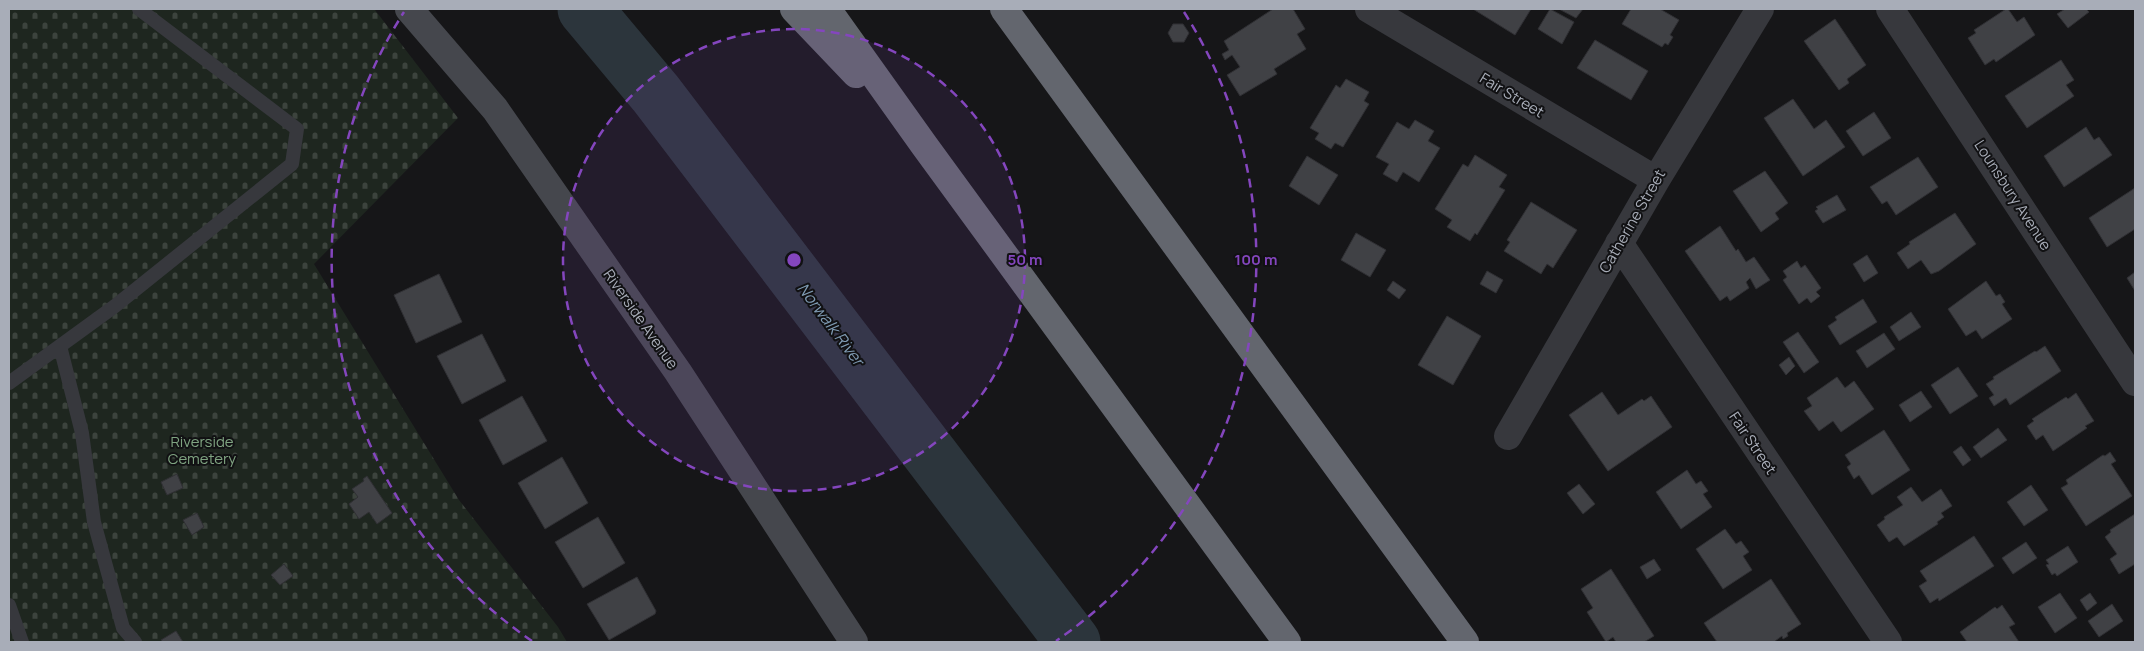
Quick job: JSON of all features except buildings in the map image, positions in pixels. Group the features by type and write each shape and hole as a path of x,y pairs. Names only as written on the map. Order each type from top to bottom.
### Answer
{"highway":[{"path":"794,9 924,145"},
{"path":"827,9 1287,642"},
{"path":"1004,9 1465,642"}],"main road":[{"name":"Riverside Avenue","path":"409,9 501,117 678,372 854,642"}],"street":[{"name":"Fair Street","path":"1369,9 1656,180"},
{"name":"Catherine Street","path":"1508,436 1656,180 1760,9"},
{"name":"Lounsbury Avenue","path":"1890,9 2135,382"},
{"name":"Fair Street","path":"1619,243 1888,642"}],"lane":[{"path":"9,383 115,306 292,164 297,129 139,9"},
{"path":"60,346 82,433 94,522 123,628 135,642"},
{"path":"9,605 22,642"}],"green space":[{"name":"Riverside Cemetery","path":"9,9 375,10 458,118 314,264 459,500 558,627 567,642 9,642"}],"waterway":[{"name":"Norwalk River","path":"585,9 656,94 1073,642"}]}
